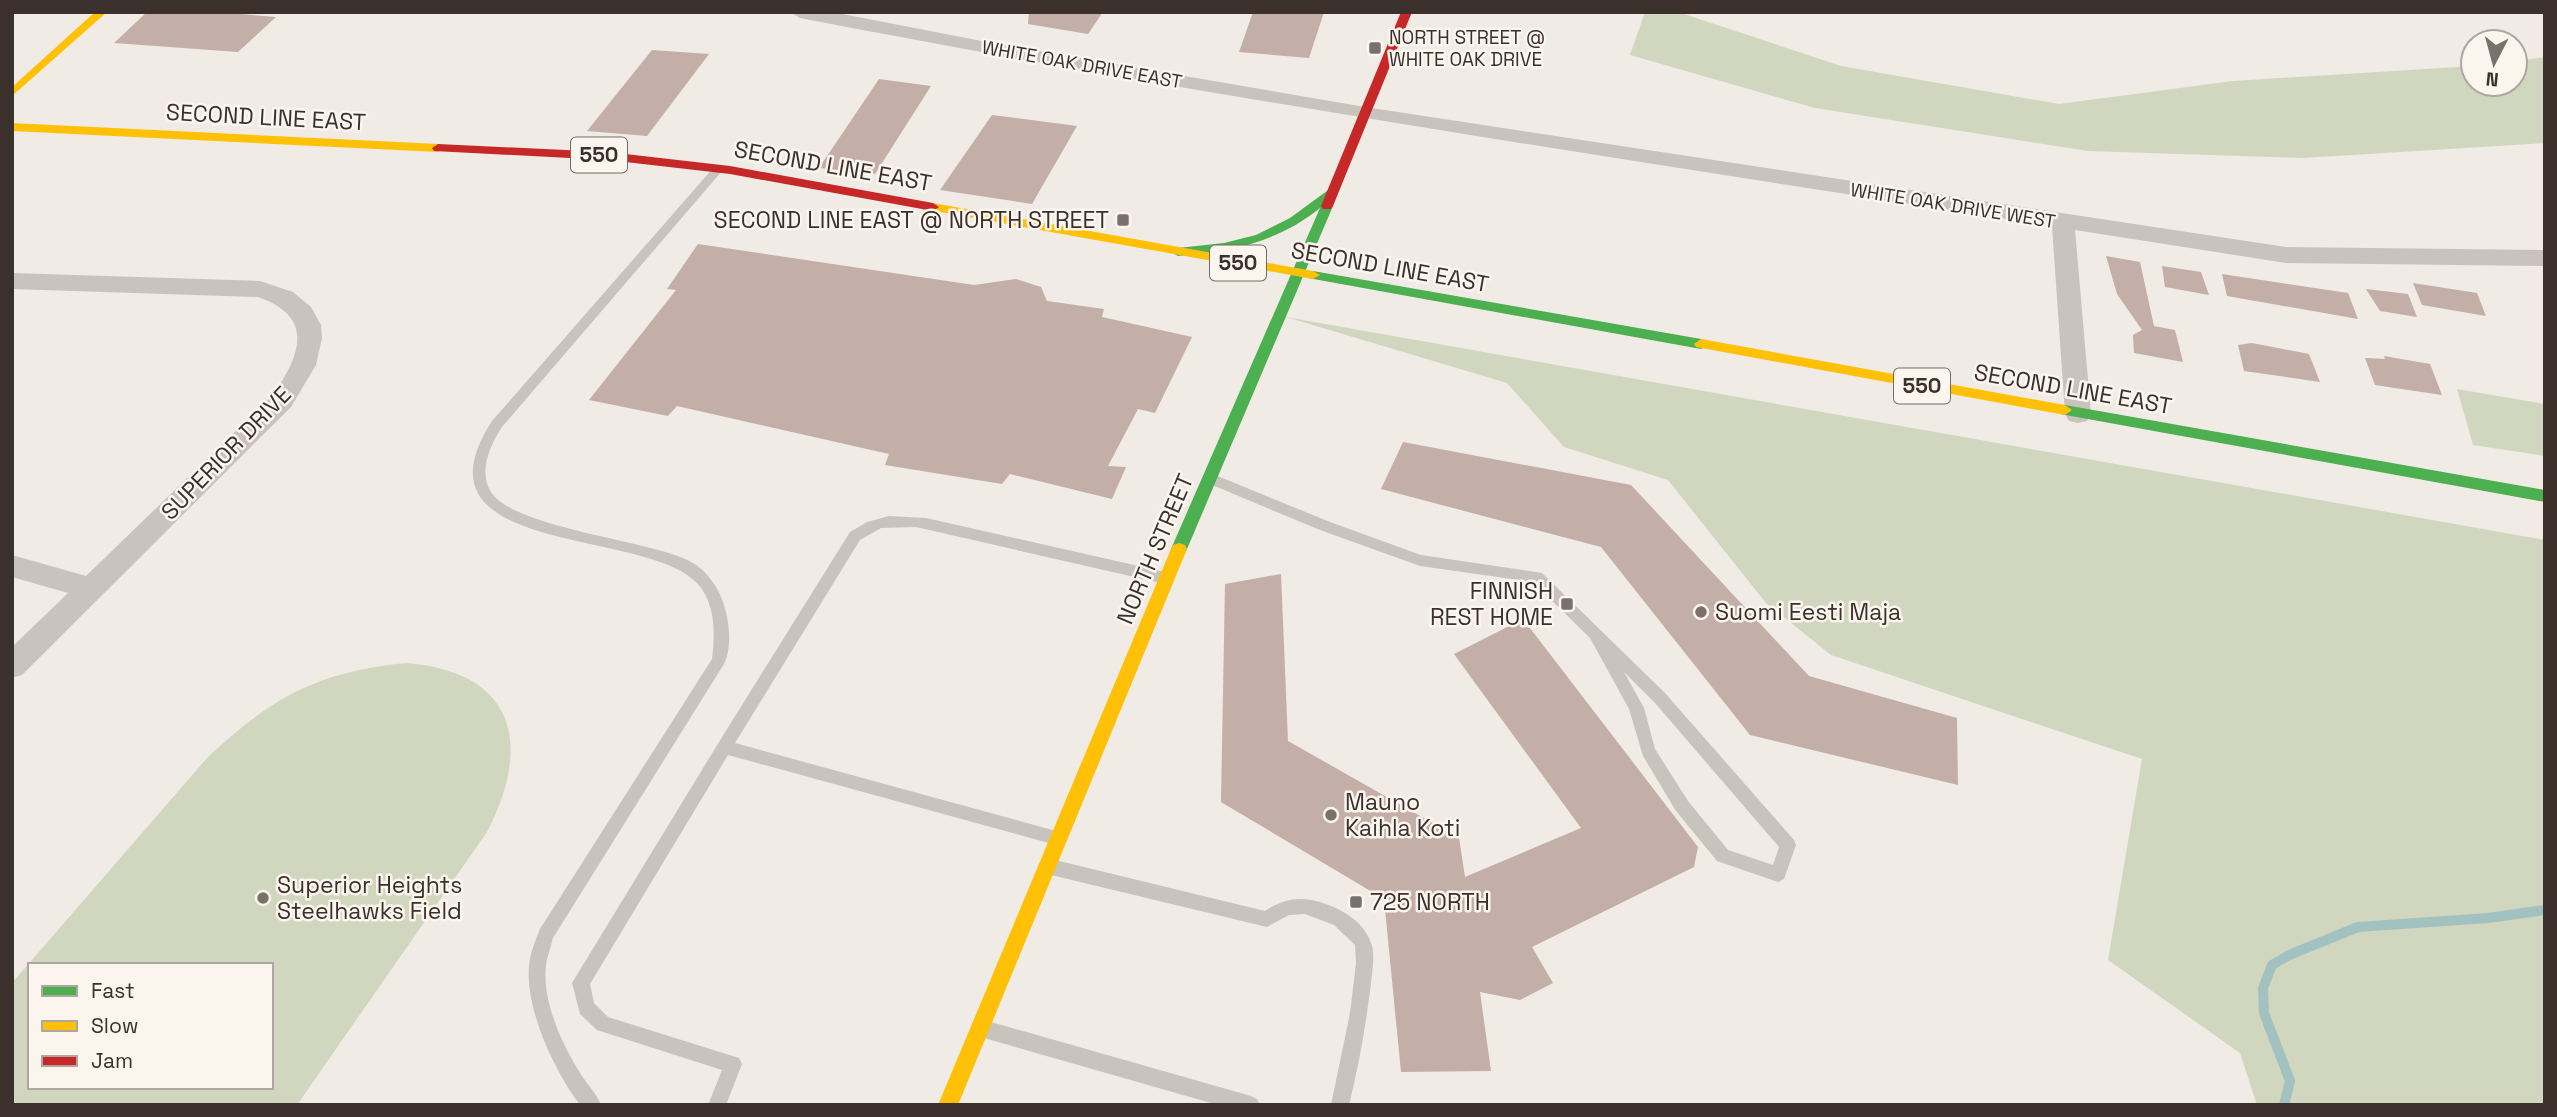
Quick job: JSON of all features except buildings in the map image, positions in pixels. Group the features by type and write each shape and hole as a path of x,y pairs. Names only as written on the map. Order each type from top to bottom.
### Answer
{"main road":[{"path":"12,93 102,12"},
{"name":"NORTH STREET","path":"947,1105 1166,578 1299,274 1407,12"},
{"name":"SECOND LINE EAST","path":"12,127 608,156 718,169 2545,496"},
{"path":"1178,252 1222,250 1265,238 1284,229 1333,191"}],"street":[{"name":"WHITE OAK DRIVE EAST","path":"800,12 992,49 1365,113"},
{"name":"WHITE OAK DRIVE WEST","path":"1365,113 2287,255 2545,258"},
{"path":"2063,222 2078,414"},
{"name":"SUPERIOR DRIVE","path":"12,281 260,289 291,302 306,319 310,345 302,373 282,401 12,666"},
{"path":"12,566 54,576 91,589"}],"lane":[{"path":"592,1105 564,1065 544,1007 537,970 546,935 719,660 721,616 718,602 702,578 681,563 526,521 503,511 484,494 480,468 483,445 497,424 718,169"},
{"path":"1210,478 1325,526 1420,560 1537,577 1595,634 1660,698 1788,845 1777,874 1723,856 1682,806 1648,751 1636,708 1595,634"},
{"path":"717,1105 733,1064 651,1041 603,1024 586,1008 580,983 855,536 866,527 880,522 903,520 926,523 1166,578"},
{"path":"723,747 1058,839"},
{"path":"1046,866 1267,919 1285,907 1298,904 1331,914 1353,929 1363,944 1364,967 1358,1030 1340,1105"},
{"path":"980,1028 1251,1105"}],"green space":[{"path":"1645,12 1678,12 1841,66 2059,104 2233,81 2459,67 2459,98 2529,98 2529,59 2545,57 2545,143 2303,158 2088,151 1815,108 1630,55"},
{"path":"1286,317 2545,540 2545,1105 2257,1105 2240,1053 2108,960 2142,759 1831,655 1766,603 1668,480 1564,447 1507,383"},
{"path":"2457,389 2545,404 2545,456 2473,445"},
{"name":"Superior Heights Steelhawks Field","path":"406,663 443,669 471,681 492,697 505,718 510,742 509,769 501,800 487,832 297,1105 12,1105 12,983 28,965 28,1089 273,1089 273,963 29,963 207,758 275,704 298,691 346,673"}],"waterway":[{"path":"2284,1105 2290,1081 2264,1013 2263,988 2272,965 2289,955 2358,927 2488,918 2545,910"}],"traffic: fast":[{"path":"1178,252 1224,248 1261,238 1294,221 1331,192"},
{"path":"1179,549 1327,206"},
{"path":"1313,275 1701,344"},
{"path":"2065,410 2545,496"}],"traffic: slow":[{"path":"12,93 102,12"},
{"path":"12,127 438,148"},
{"path":"933,207 1313,275"},
{"path":"1701,344 2065,410"},
{"path":"948,1105 1179,549"}],"traffic: jam":[{"path":"1327,206 1407,12"},
{"path":"438,148 608,156 730,170 933,207"}],"place":[{"name":"NORTH STREET @ WHITE OAK DRIVE","path":"1375,48"},
{"name":"SECOND LINE EAST @ NORTH STREET","path":"1123,220"},
{"name":"FINNISH REST HOME","path":"1567,604"},
{"name":"Suomi Eesti Maja","path":"1701,612"},
{"name":"Mauno Kaihla Koti","path":"1331,815"},
{"name":"Superior Heights Steelhawks Field","path":"263,898"},
{"name":"725 NORTH","path":"1356,902"}]}
